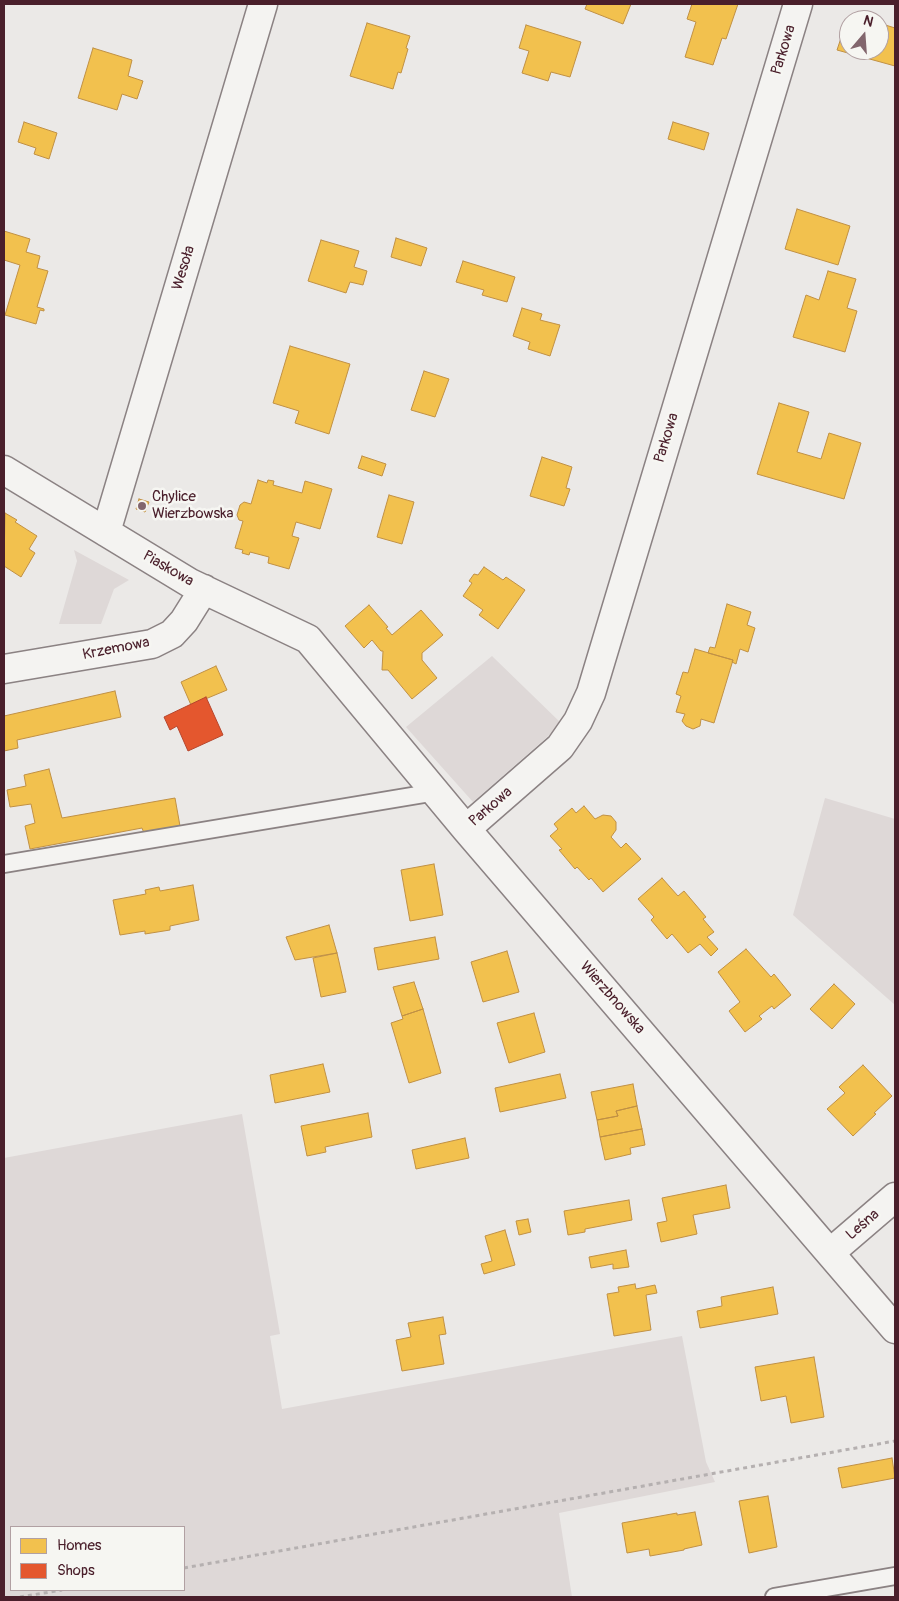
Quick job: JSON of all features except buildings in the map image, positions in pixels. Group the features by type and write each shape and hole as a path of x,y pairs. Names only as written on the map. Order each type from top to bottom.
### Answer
{"street":[{"name":"Wesoła","path":"106,532 263,4"},
{"name":"Parkowa","path":"466,829 560,747 578,721 591,693 798,4"},
{"name":"Piaskowa","path":"4,470 190,582 308,639 331,665"},
{"name":"Krzemowa","path":"4,669 152,644 172,634 178,628 204,589"},
{"name":"Wierzbnowska","path":"331,665 466,829 831,1252 895,1329"},
{"name":"Leśna","path":"831,1252 895,1197"}],"lane":[{"path":"4,864 436,792"},
{"path":"774,1597 895,1576"}],"path":[{"path":"185,1568 895,1441"},
{"path":"20,1597 56,1591"}],"shaded area":[{"path":"74,550 129,580 114,589 101,624 59,624 77,561"},
{"path":"492,656 562,724 473,802 406,727"},
{"path":"825,798 895,819 895,1005 793,915"},
{"path":"242,1114 280,1334 270,1336 282,1409 682,1336 706,1462 715,1482 559,1513 572,1597 4,1597 4,1158"}],"place":[{"name":"Chylice Wierzbowska","path":"142,506"}]}
